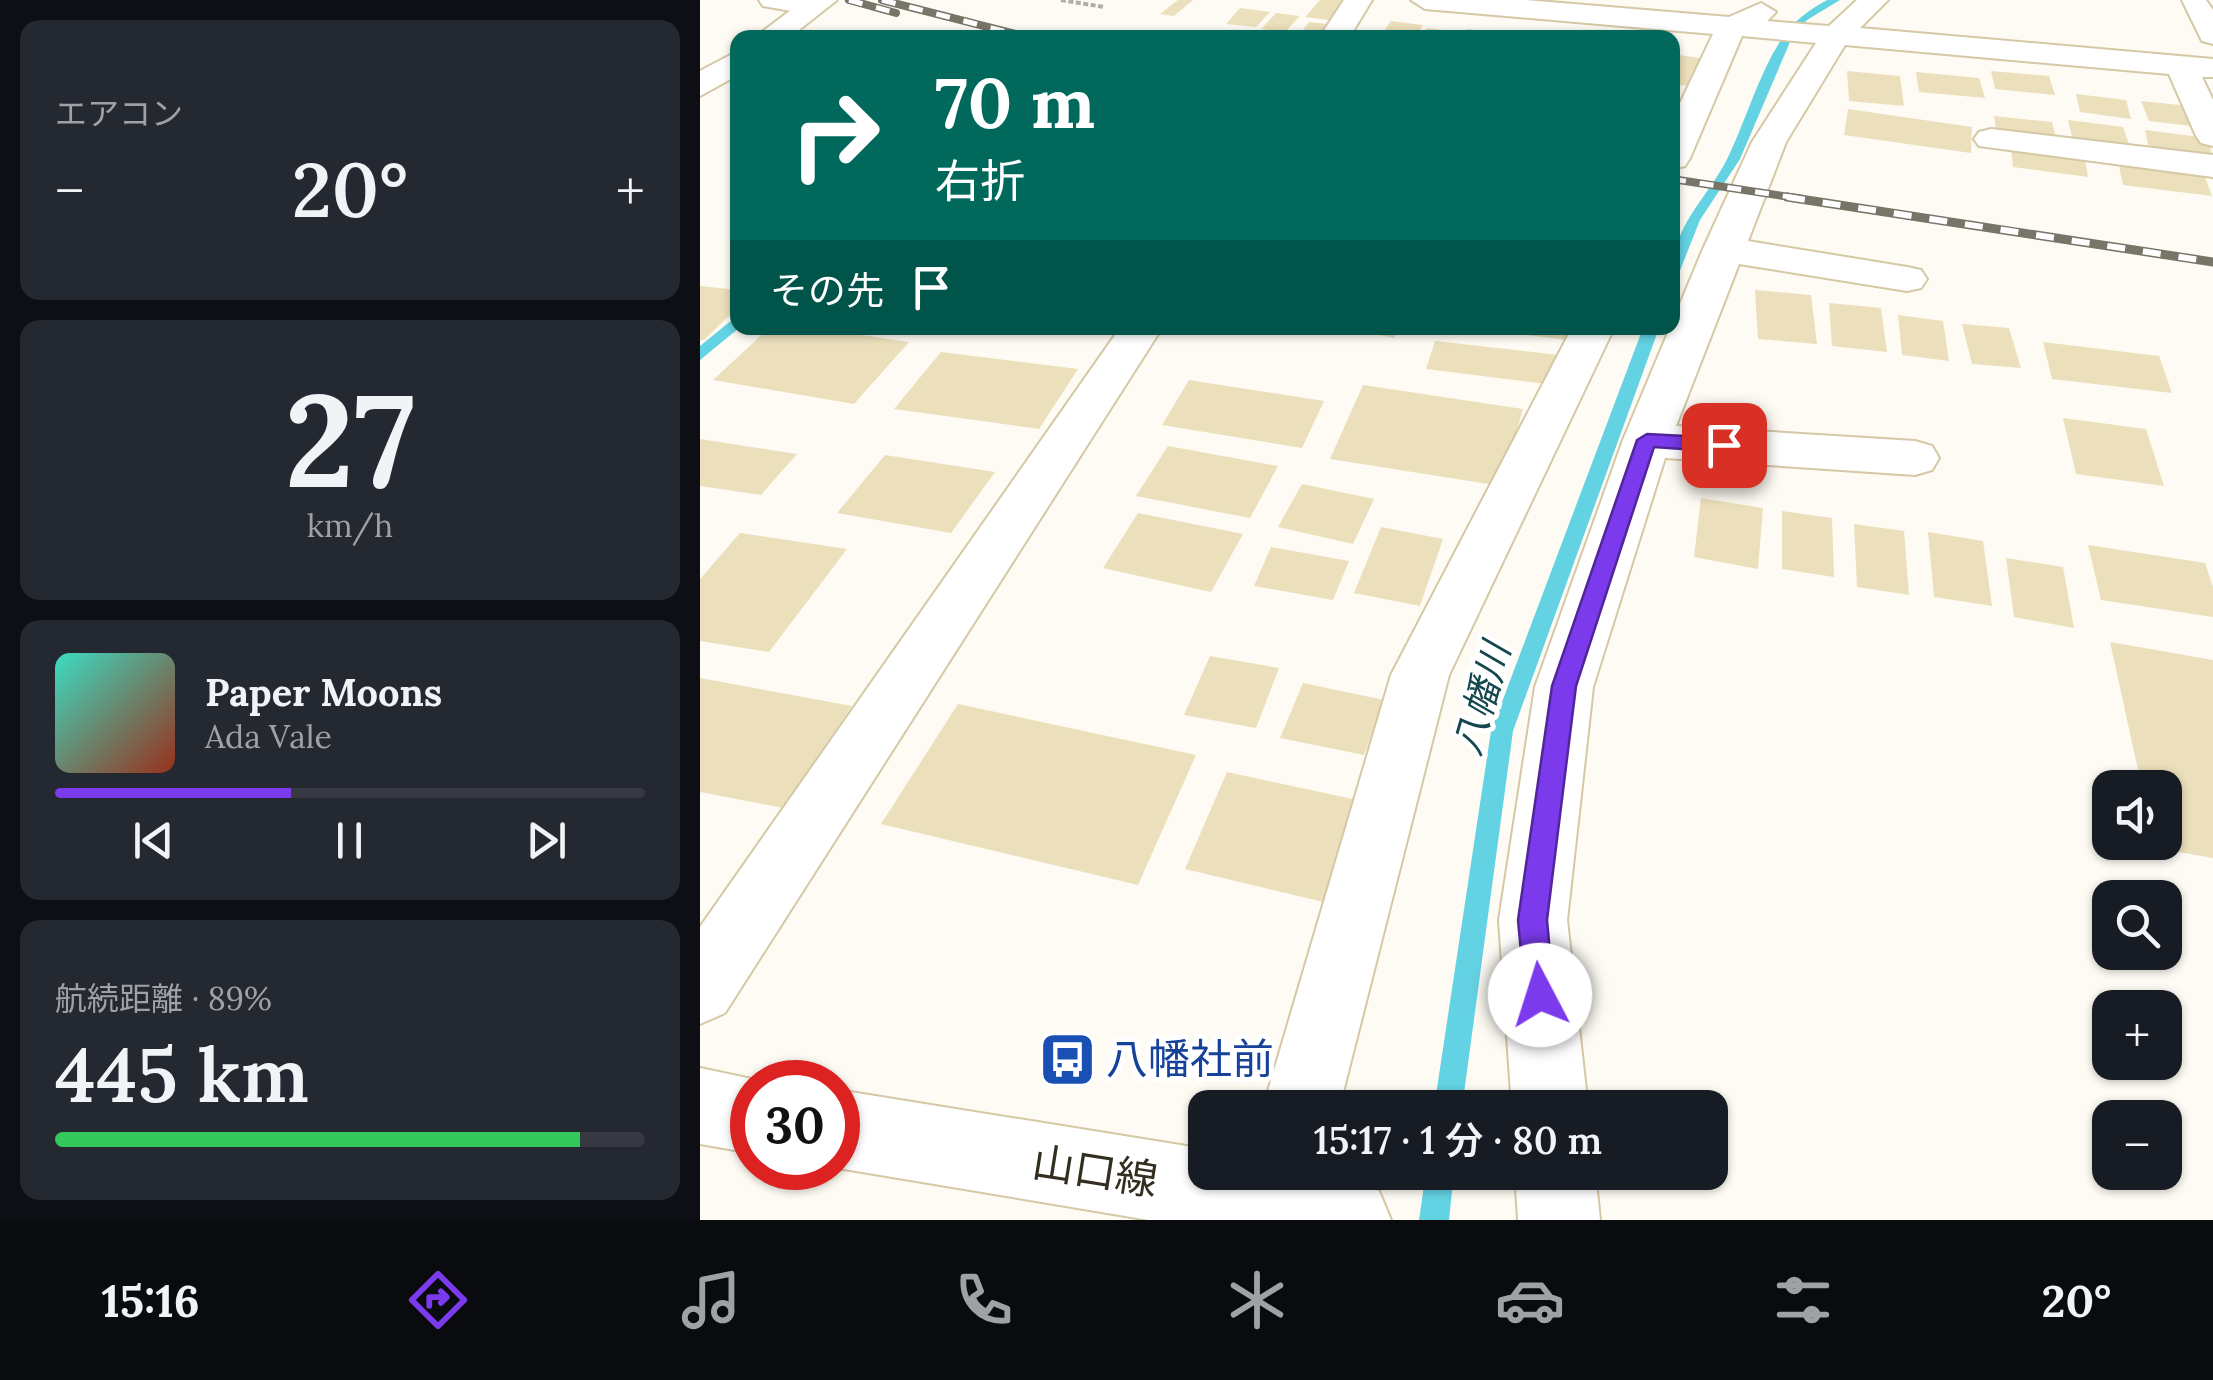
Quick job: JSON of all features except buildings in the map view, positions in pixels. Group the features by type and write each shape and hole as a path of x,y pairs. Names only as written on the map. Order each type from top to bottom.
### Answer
{"main road":[{"path":"773,0 818,3"},
{"path":"1339,30 1358,0"},
{"path":"1425,0 2197,67 2213,136"},
{"path":"1680,140 1731,28 1783,0"},
{"path":"1548,1090 1532,920 1564,686 1647,440 1769,142 1825,36 1874,0"},
{"path":"781,30 818,3"},
{"path":"2194,4 2213,35"},
{"path":"700,86 730,65"},
{"path":"1992,140 2213,166"},
{"path":"1723,249 1907,280"},
{"path":"700,988 1137,335"},
{"path":"1306,1090 1420,674 1589,335"},
{"path":"1647,440 1915,458"},
{"path":"700,1106 730,1111"},
{"name":"山口線","path":"860,1133 1306,1207"},
{"path":"1556,1190 1559,1220"}],"path":[{"path":"1061,0 1104,7"}],"waterway":[{"name":"八幡川","path":"1680,253 1693,220 1734,159 1785,42 1803,18 1835,0"},
{"path":"700,355 730,327"},
{"name":"八幡川","path":"1451,1090 1502,731 1648,335"},
{"name":"八幡川","path":"1434,1220 1438,1190"}],"railway":[{"path":"849,0 896,13"},
{"path":"882,0 1000,30"},
{"path":"1680,180 1803,199"},
{"path":"1787,197 2213,262"}],"place":[{"name":"八幡社前","path":"1067,1059"}],"route":[{"path":"1540,995 1532,920 1564,686 1647,440 1724,445"}]}
